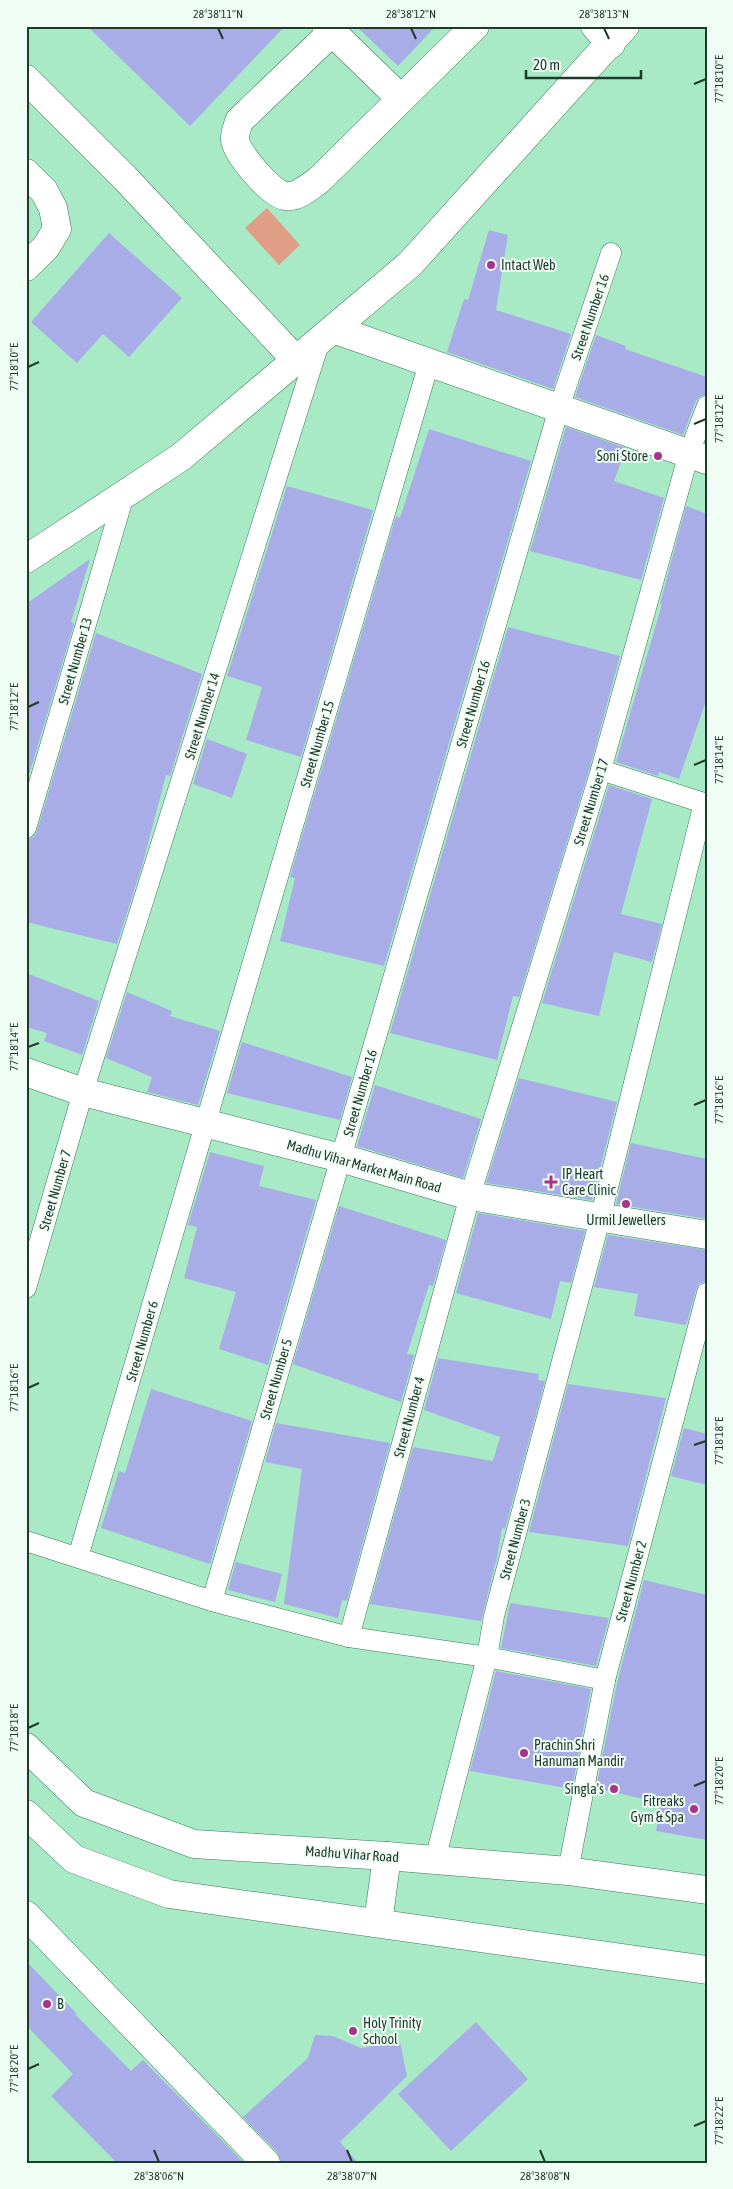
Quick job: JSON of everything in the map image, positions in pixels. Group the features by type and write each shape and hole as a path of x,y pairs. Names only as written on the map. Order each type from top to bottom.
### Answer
{"street":[{"path":"401,99 329,29 239,121 234,139 240,153 271,189 284,196 294,196 319,180 475,26"},
{"path":"26,559 181,457 410,264 610,32"},
{"path":"26,80 125,178 296,360"},
{"path":"26,173 44,191 53,208 57,229 46,247 26,266"},
{"path":"326,335 429,363 698,457"},
{"name":"Madhu Vihar Market Main Road","path":"26,1072 83,1092 205,1125 341,1158 470,1196 600,1219 707,1235"},
{"name":"Madhu Vihar Road","path":"26,1747 84,1803 194,1844 387,1856 568,1871 707,1890"},
{"path":"26,1814 74,1858 170,1894 707,1970"},
{"path":"378,1923 387,1856"},
{"path":"26,1915 103,1992 266,2163"}],"lane":[{"name":"Street Number 16","path":"341,1158 559,408 611,253"},
{"name":"Street Number 14","path":"83,1092 326,335"},
{"name":"Street Number 15","path":"205,1125 429,363"},
{"name":"Street Number 17","path":"470,1196 698,457 707,406"},
{"name":"Street Number 13","path":"26,828 124,495"},
{"path":"601,770 706,804"},
{"name":"Street Number 3","path":"435,1860 487,1656 494,1616 600,1219 706,804"},
{"name":"Street Number 7","path":"26,1288 83,1092"},
{"name":"Street Number 6","path":"78,1557 205,1125"},
{"name":"Street Number 5","path":"212,1601 341,1158"},
{"name":"Street Number 4","path":"349,1637 470,1196"},
{"name":"Street Number 2","path":"568,1871 605,1680 707,1293"},
{"path":"26,1541 212,1601 349,1637 487,1656 605,1680"}],"shaded area":[{"path":"267,208 300,245 279,265 245,228"}],"building":[{"path":"87,26 285,26 190,126"},
{"path":"356,26 436,26 398,66"},
{"path":"489,230 508,235 496,310 571,334 553,389 447,352 464,299 468,300"},
{"path":"109,233 182,298 129,357 103,334 77,363 31,322"},
{"path":"596,335 626,346 625,349 707,377 707,394 696,401 683,435 575,397"},
{"path":"566,427 626,448 614,481 664,498 641,580 530,551"},
{"path":"429,429 531,461 384,966 280,941 295,878 290,877 396,516 400,518"},
{"path":"287,486 373,510 301,757 246,740 262,687 227,676"},
{"path":"686,506 707,514 707,698 679,779 659,772 658,776 616,762 662,604 660,604"},
{"path":"90,559 71,622 74,624 26,785 26,604"},
{"path":"508,627 620,656 590,767 519,997 513,996 497,1060 390,1033"},
{"path":"96,633 202,674 170,776 166,775 142,866 117,944 26,922 26,840 34,837 37,831"},
{"path":"207,739 247,754 232,798 193,784"},
{"path":"609,785 652,799 621,914 662,924 652,962 614,952 599,1016 542,1003"},
{"path":"26,973 99,1001 82,1055 44,1041 47,1033 26,1027"},
{"path":"127,992 172,1011 170,1016 220,1031 198,1105 147,1092 152,1077 106,1058"},
{"path":"242,1042 352,1077 340,1120 227,1093"},
{"path":"519,1078 617,1102 592,1200 486,1183"},
{"path":"375,1085 481,1119 463,1178 357,1146"},
{"path":"631,1143 707,1159 707,1219 616,1204"},
{"path":"210,1152 264,1166 259,1186 316,1200 268,1365 219,1349 236,1292 184,1278 197,1227 188,1225"},
{"path":"339,1206 446,1240 433,1286 429,1285 407,1354 414,1355 401,1402 293,1364"},
{"path":"478,1213 585,1231 571,1283 560,1281 551,1319 456,1293"},
{"path":"608,1235 707,1250 707,1281 699,1284 696,1290 686,1325 634,1316 638,1294 594,1287"},
{"path":"438,1358 539,1374 538,1380 545,1381 505,1529 502,1528 497,1557 481,1621 370,1604 413,1447 493,1461 500,1437 424,1410"},
{"path":"568,1384 666,1398 628,1546 529,1532"},
{"path":"151,1389 252,1421 210,1564 101,1528 119,1471 125,1473"},
{"path":"276,1423 390,1443 347,1601 342,1600 338,1618 284,1604 302,1469 265,1462"},
{"path":"684,1428 707,1434 707,1485 671,1476"},
{"path":"236,1562 282,1574 275,1602 228,1590"},
{"path":"644,1580 707,1595 707,1840 656,1831 661,1803 596,1788 617,1683"},
{"path":"510,1603 609,1618 596,1666 501,1648"},
{"path":"496,1671 591,1689 572,1789 470,1771"},
{"path":"26,1961 131,2071 143,2060 244,2163 117,2163 51,2096 73,2074 26,2025"},
{"path":"476,2022 528,2079 451,2151 398,2094"},
{"path":"315,2035 333,2036 361,2048 400,2042 407,2076 340,2142 358,2163 281,2163 277,2152 243,2117 308,2058"}],"place":[{"name":"Intact Web","path":"491,265"},
{"name":"Soni Store","path":"658,456"},
{"name":"IP Heart Care Clinic","path":"551,1182"},
{"name":"Urmil Jewellers","path":"626,1204"},
{"name":"Prachin Shri Hanuman Mandir","path":"524,1753"},
{"name":"Singla's","path":"614,1789"},
{"name":"Fitreaks Gym & Spa","path":"694,1809"},
{"name":"B","path":"47,2004"},
{"name":"Holy Trinity School","path":"353,2031"}]}
